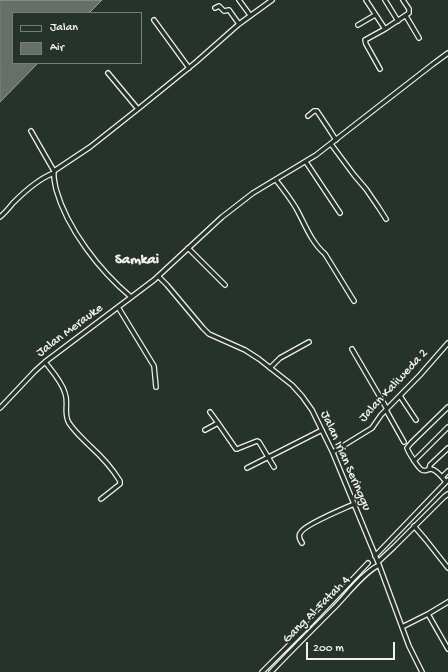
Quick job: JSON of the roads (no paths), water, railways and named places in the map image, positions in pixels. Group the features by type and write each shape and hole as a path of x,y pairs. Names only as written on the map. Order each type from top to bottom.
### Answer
{"street":[{"path":"239,0 250,15"},
{"path":"0,217 17,199 33,186 90,147 189,68 238,24 272,0"},
{"path":"366,0 384,29"},
{"path":"385,0 398,21"},
{"path":"380,68 365,42 409,13 410,11 403,0"},
{"path":"215,8 219,6 224,11 228,10 238,24"},
{"path":"358,25 375,15"},
{"path":"406,16 420,38"},
{"path":"154,20 189,68"},
{"name":"Jalan Merauke","path":"0,408 34,371 158,276 226,213 253,193 306,162 448,53"},
{"path":"108,73 138,109"},
{"path":"308,116 314,111 317,111 336,140"},
{"path":"31,131 54,172 58,196 63,211 69,222 96,260 119,287 131,297"},
{"path":"330,144 366,189 386,219"},
{"path":"306,162 340,213"},
{"path":"276,180 296,208 310,234 325,254 354,301"},
{"path":"188,248 225,285"},
{"name":"Jalan Irian Seringgu","path":"158,276 203,328 210,334 245,350 292,385 305,399 312,410 332,452 377,561 409,646 422,672"},
{"path":"118,307 154,366 156,387"},
{"path":"270,368 280,358 309,342"},
{"name":"Jalan Kaliweda 2","path":"332,452 372,428 386,410 448,343"},
{"path":"352,349 404,442"},
{"path":"45,362 66,393 66,418 68,422 78,435 100,456 120,481 120,484 101,499"},
{"path":"400,396 416,420"},
{"path":"377,561 447,481 432,469 424,471 421,470 407,448 448,407"},
{"path":"210,412 234,448 237,449 257,441 274,467"},
{"path":"205,430 218,423"},
{"path":"414,461 448,427"},
{"path":"247,468 322,430"},
{"path":"429,469 430,465 448,448"},
{"path":"442,477 448,471"},
{"path":"377,561 448,494"},
{"path":"302,544 299,536 301,531 354,504"},
{"path":"414,526 448,568"},
{"name":"Gang Al-Fatah 4","path":"271,672 297,644 335,608 366,574 376,567 377,561"},
{"path":"262,672 368,563"},
{"path":"402,627 448,602"},
{"path":"428,614 448,649"}],"water":[{"path":"0,0 102,0 90,12 12,12 12,64 37,64 0,102"}],"district":[{"name":"Samkai","path":"137,261"}]}
